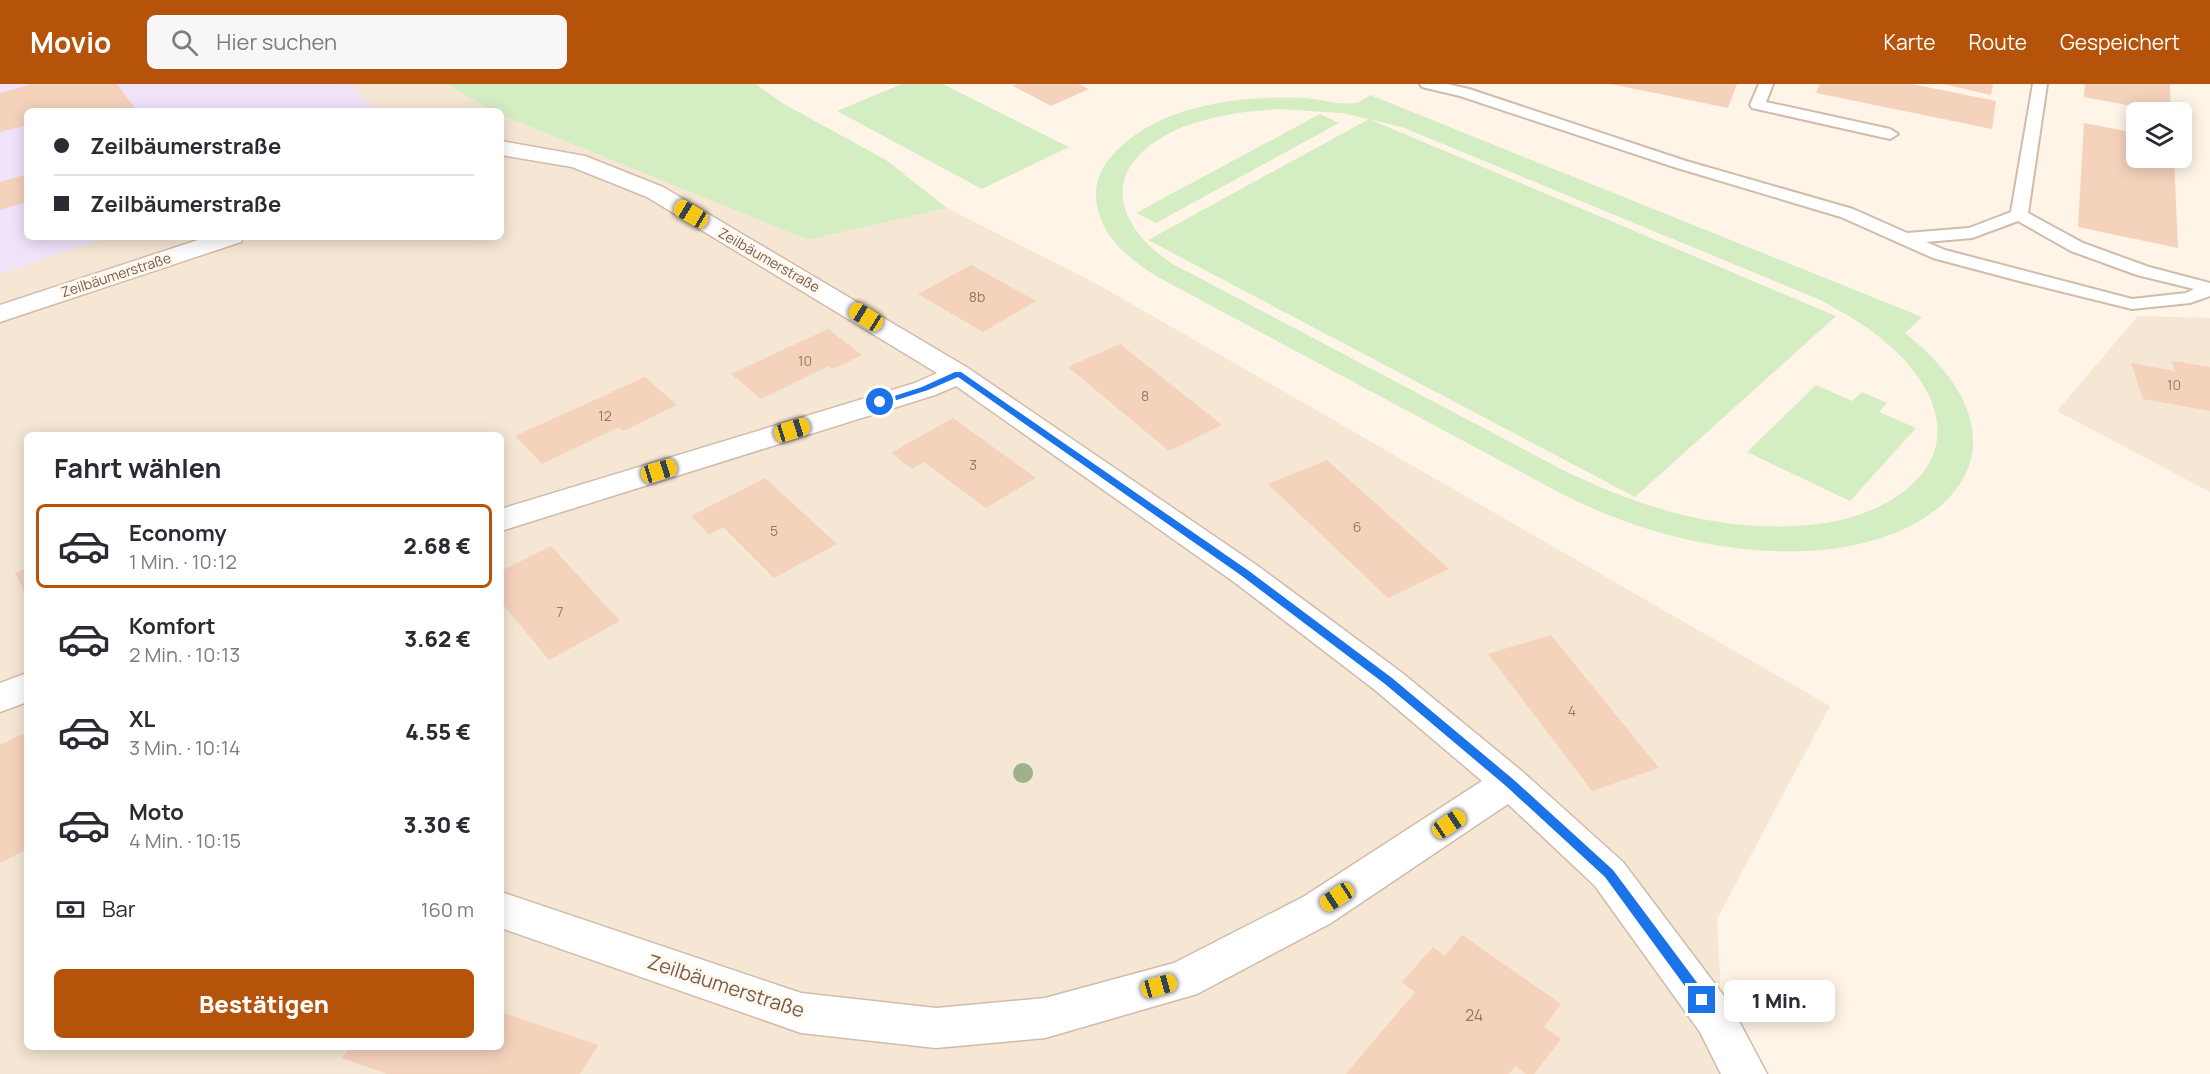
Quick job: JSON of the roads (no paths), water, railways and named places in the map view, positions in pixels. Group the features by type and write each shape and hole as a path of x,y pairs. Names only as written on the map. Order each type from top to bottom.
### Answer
{"street":[{"name":"Zeilbäumerstraße","path":"504,149 577,161 655,192 958,374 1246,574 1388,681 1510,783 1609,874 1715,1018 1745,1074"},
{"name":"Zeilbäumerstraße","path":"0,314 223,240"},
{"path":"504,519 925,389 958,374"},
{"path":"0,698 24,688"},
{"name":"Zeilbäumerstraße","path":"504,911 801,1013 936,1028 1045,1018 1182,980 1192,975 1317,910 1510,783"}],"lane":[{"path":"1427,84 1464,92 1680,164 1847,213 1939,254 2132,304 2190,298 2210,289"},
{"path":"1766,84 1757,105 1890,134"},
{"path":"2019,215 2040,84"},
{"path":"1905,239 1972,233 2019,215 2077,247 2144,271 2210,289"}]}
